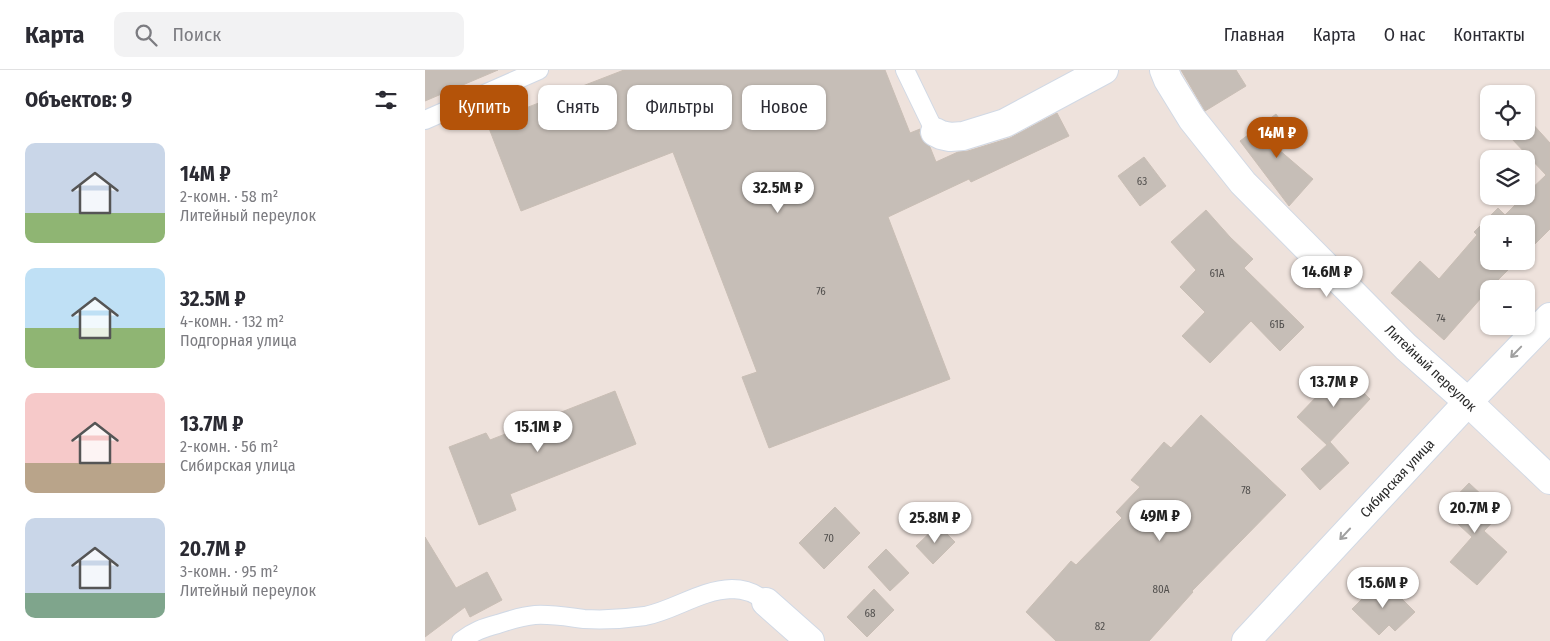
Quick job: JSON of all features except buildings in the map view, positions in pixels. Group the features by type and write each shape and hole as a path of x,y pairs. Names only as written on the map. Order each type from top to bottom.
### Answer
{"street":[{"path":"935,132 950,137 963,136 1005,122 1104,70"},
{"name":"Литейный переулок","path":"1164,70 1192,119 1243,183 1406,347 1468,402 1550,480"},
{"name":"Сибирская улица","path":"1246,641 1468,402 1550,317"},
{"path":"766,602 810,641"}],"lane":[{"path":"425,120 539,70"},
{"path":"905,70 935,132"},
{"path":"461,641 482,628 517,618 534,615 585,619 627,618 647,615 696,596 718,590 745,590 757,594 766,602"}]}
